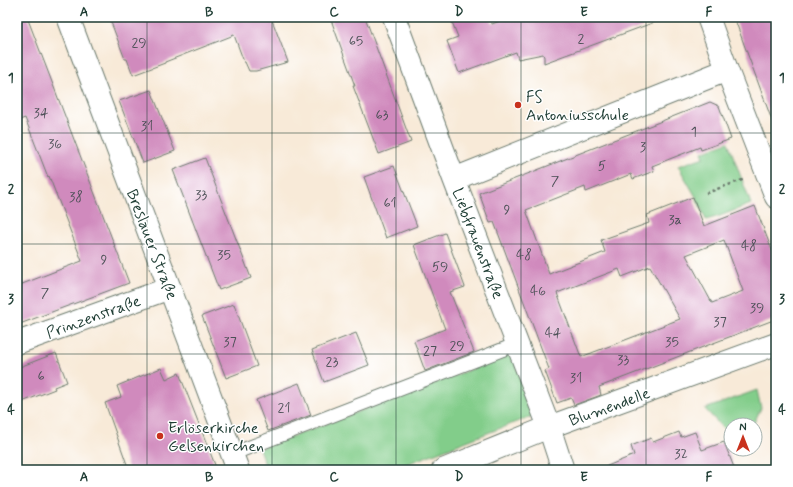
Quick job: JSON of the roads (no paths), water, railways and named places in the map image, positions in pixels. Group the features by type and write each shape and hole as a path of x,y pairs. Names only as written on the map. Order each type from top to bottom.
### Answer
{"street":[{"name":"Breslauer Straße","path":"68,17 235,462"},
{"name":"Liebfrauenstraße","path":"394,17 549,428 563,470"},
{"path":"708,17 776,197"},
{"path":"454,179 727,70"},
{"name":"Prinzenstraße","path":"17,343 170,288"},
{"name":"Blumendelle","path":"443,470 549,428 776,344"}],"lane":[{"path":"235,462 517,344"}],"place":[{"name":"FS Antoniusschule","path":"518,105"},
{"name":"Erlöserkirche Gelsenkirchen","path":"160,436"}]}
